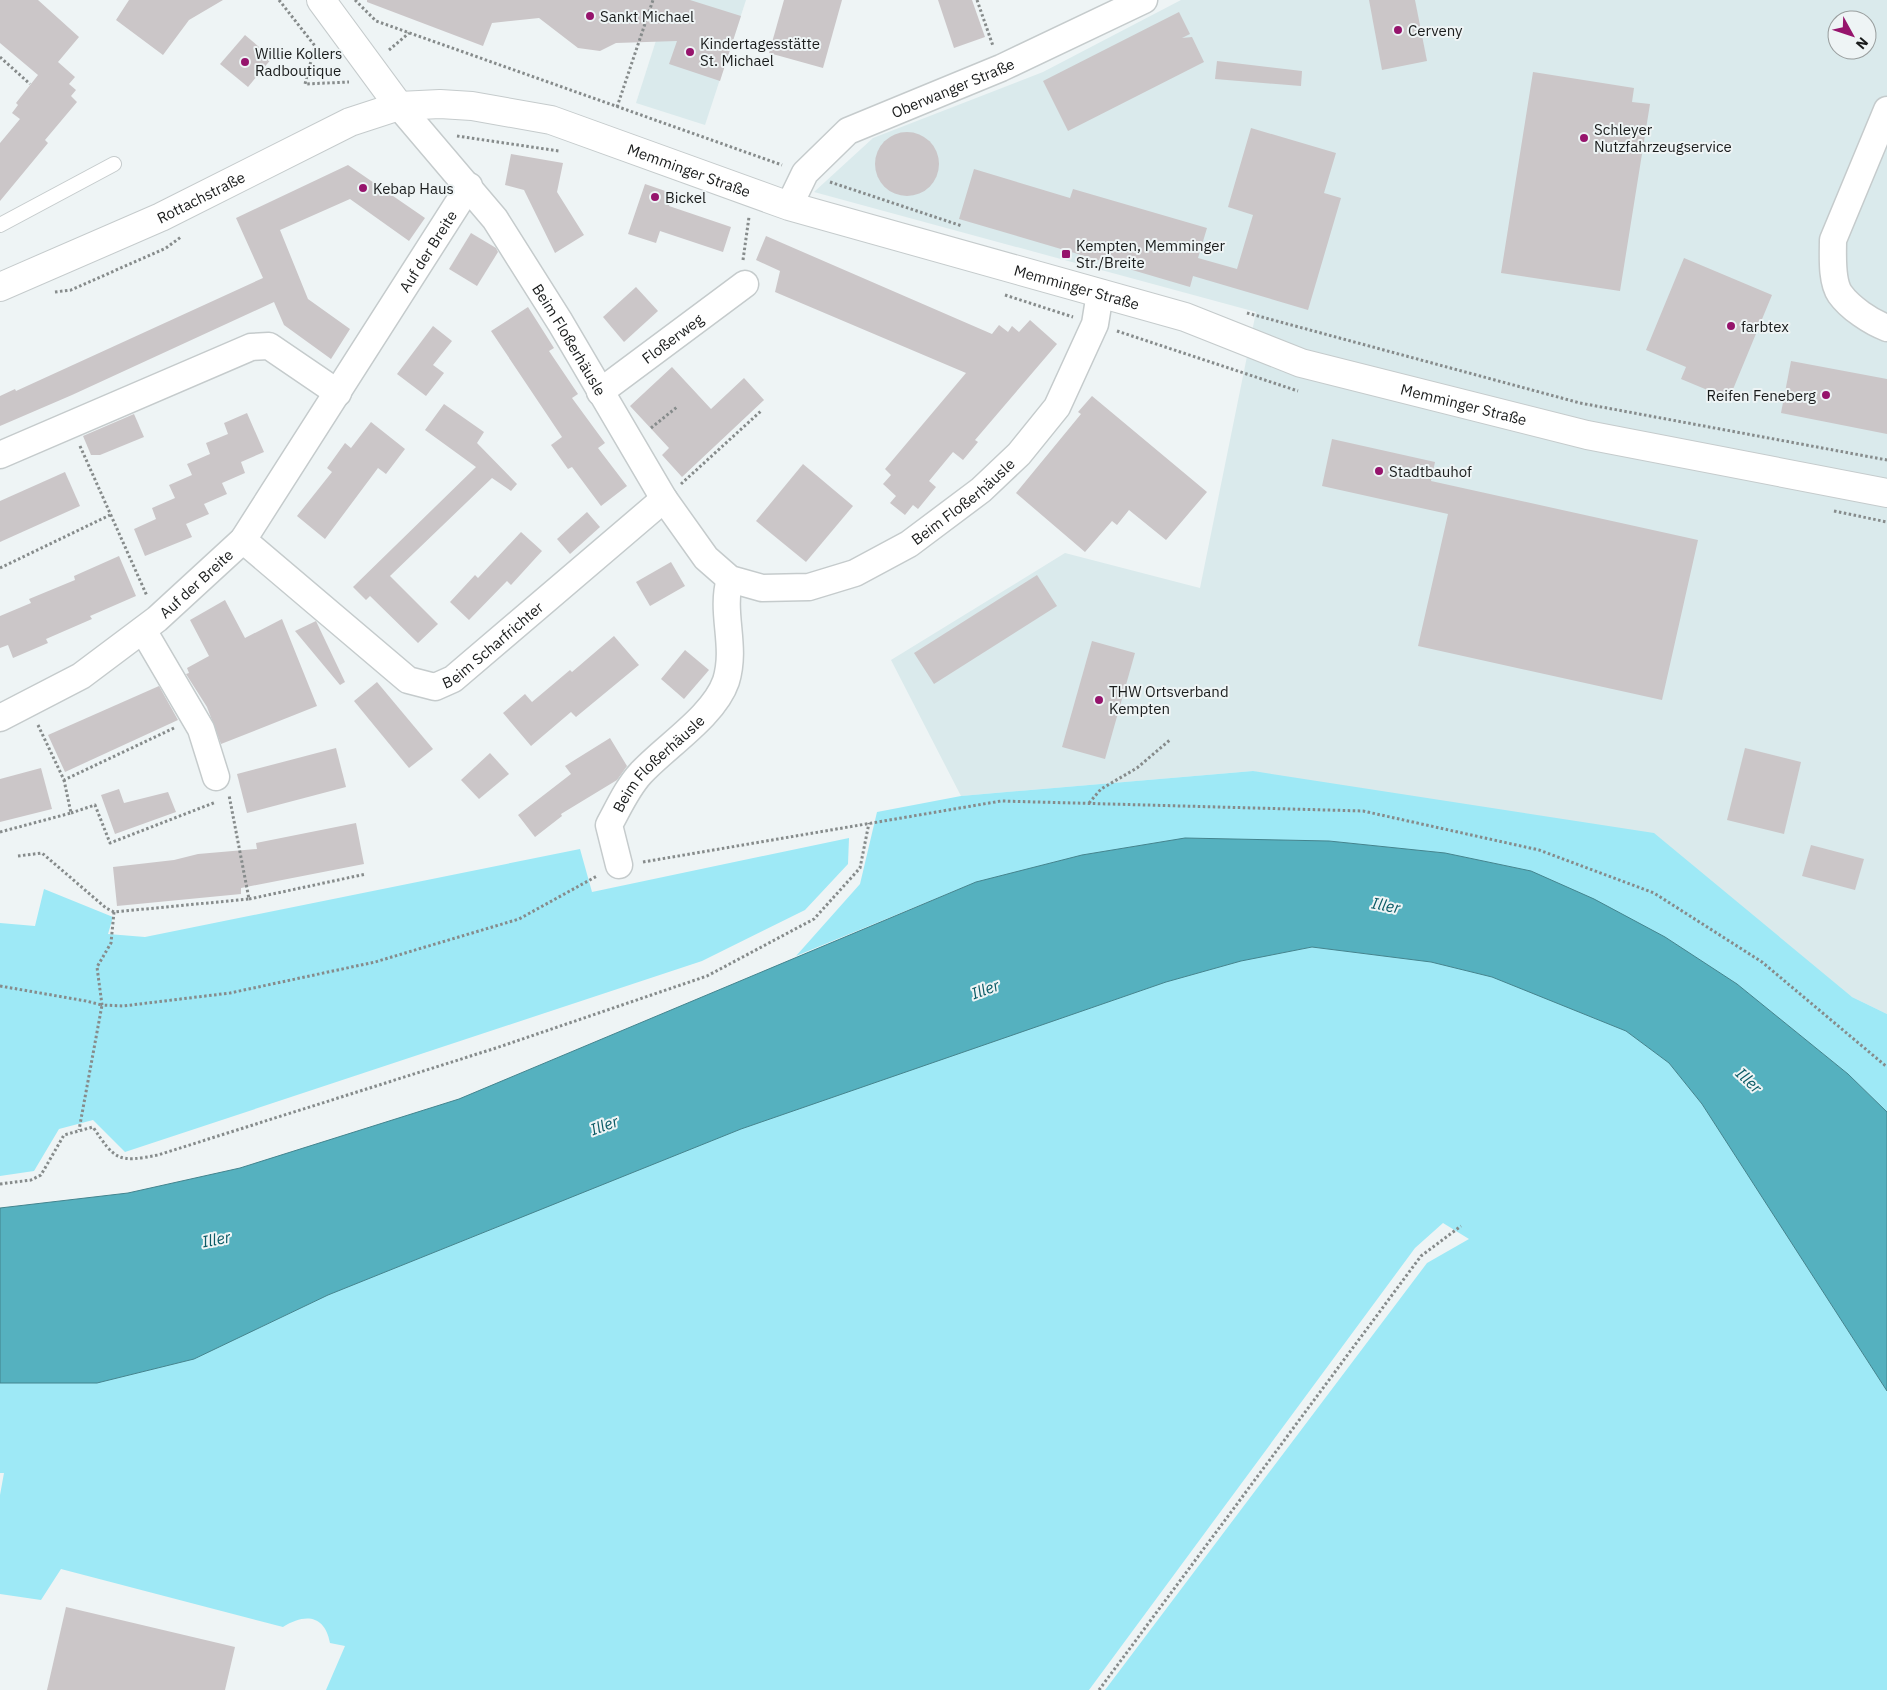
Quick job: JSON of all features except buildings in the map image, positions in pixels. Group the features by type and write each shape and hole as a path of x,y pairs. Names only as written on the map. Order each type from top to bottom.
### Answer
{"main road":[{"path":"321,0 399,106"},
{"name":"Memminger Straße","path":"399,106 440,104 472,106 551,120 789,206 1185,317 1301,363 1587,435 1887,493"},
{"name":"Rottachstraße","path":"0,287 161,217 350,122 399,106"}],"street":[{"name":"Oberwanger Straße","path":"789,206 805,173 848,131 1001,68 1130,3"},
{"name":"Beim Floßerhäusle","path":"399,106 469,186 495,219 560,322 664,499 706,558 730,579 762,588 809,587 855,573 909,544 982,490 1019,454 1057,407 1095,324 1100,293"},
{"path":"1887,110 1833,240 1833,258 1839,293 1878,325 1887,328"},
{"name":"Auf der Breite","path":"0,718 81,676 150,625 243,540 469,186"},
{"name":"Floßerweg","path":"600,392 745,284"},
{"path":"0,455 251,347 269,346 338,393"},
{"name":"Beim Scharfrichter","path":"243,540 408,680 435,687 453,679 664,499"},
{"name":"Beim Floßerhäusle","path":"619,865 609,825 624,797 640,774 712,706 725,682 732,655 726,593 730,579"},
{"path":"150,625 201,729 223,786"}],"lane":[{"path":"0,225 114,164"}],"path":[{"path":"355,0 376,21 805,173 969,228"},
{"path":"617,107 653,0"},
{"path":"977,0 1001,68"},
{"path":"0,58 30,84"},
{"path":"745,284 743,262 750,214"},
{"path":"1240,311 1580,403 1887,460"},
{"path":"632,445 677,407"},
{"path":"664,499 761,411"},
{"path":"70,425 110,515 150,625"},
{"path":"0,568 110,515"},
{"path":"28,704 64,780 72,813"},
{"path":"64,780 195,718"},
{"path":"1089,803 1102,789 1137,768 1171,739"},
{"path":"0,832 95,805 110,843 223,786 249,899"},
{"path":"0,986 86,1001 102,1006 123,1006 230,993 375,962 519,919 619,865 1001,801 1363,811 1539,850 1654,893 1762,962 1887,1067"},
{"path":"0,1184 31,1180 41,1176 64,1135 78,1130 93,1127 110,1153 130,1160 158,1155 496,1048 707,976 814,919 860,868 869,823"},
{"path":"18,856 42,853 106,908 114,912 249,899 366,874"},
{"path":"78,1130 102,1006 97,967 111,943 114,912"},
{"path":"1099,1690 1421,1256 1461,1226"}],"shaded area":[{"name":"Kindertagesstätte St. Michael","path":"669,0 746,0 705,125 636,103"},
{"path":"1181,0 1887,0 1887,1014 1852,997 1253,771 961,796 891,660 1065,553 1200,588 1256,312 814,192 873,138 1043,72"},
{"path":"1253,771 1654,833 1852,997 1887,1014 1887,1112 1848,1074 1737,984 1665,937 1531,871 1445,853 1329,841 1185,838 1082,855 976,882 796,956 860,884 877,812 961,796"},
{"path":"849,838 848,864 805,910 702,961 125,1152 93,1120 59,1129 34,1171 0,1176 0,923 35,926 44,889 113,917 108,934 145,937 580,849 592,892"},
{"path":"1312,947 1431,962 1492,977 1626,1031 1669,1063 1702,1104 1887,1391 1887,1690 1105,1690 1427,1263 1469,1239 1443,1223 1415,1248 1089,1690 326,1690 345,1646 330,1643 324,1627 313,1619 299,1620 283,1627 61,1569 41,1600 0,1594 0,1495 4,1473 0,1473 0,1383 97,1383 194,1359 328,1295 741,1129 1166,982 1241,961"}],"water":[{"name":"Iller","path":"1185,838 1329,841 1445,853 1531,871 1594,899 1665,937 1737,984 1848,1074 1887,1112 1887,1391 1702,1104 1669,1063 1626,1031 1492,977 1431,962 1312,947 1241,961 1166,982 741,1129 328,1295 194,1359 97,1383 0,1383 0,1208 128,1193 240,1168 459,1099 976,882 1082,855"}],"place":[{"name":"Sankt Michael","path":"590,16"},
{"name":"Cerveny","path":"1398,30"},
{"name":"Kindertagesstätte St. Michael","path":"690,52"},
{"name":"Willie Kollers Radboutique","path":"245,62"},
{"name":"Schleyer Nutzfahrzeugservice","path":"1584,138"},
{"name":"Kebap Haus","path":"363,188"},
{"name":"Bickel","path":"655,197"},
{"name":"Kempten, Memminger Str./Breite","path":"1066,254"},
{"name":"farbtex","path":"1731,326"},
{"name":"Reifen Feneberg","path":"1826,395"},
{"name":"Stadtbauhof","path":"1379,471"},
{"name":"THW Ortsverband Kempten","path":"1099,700"}]}
